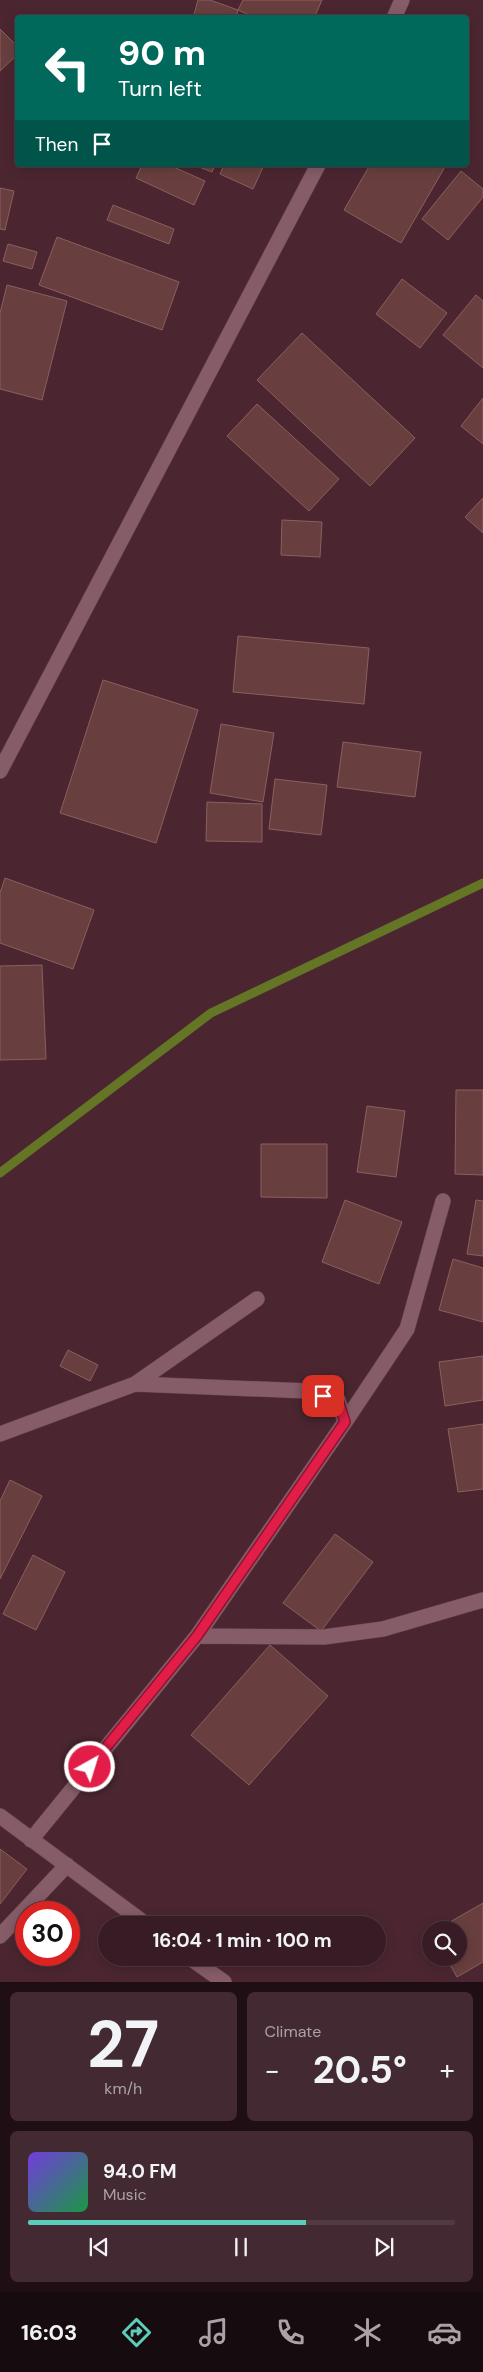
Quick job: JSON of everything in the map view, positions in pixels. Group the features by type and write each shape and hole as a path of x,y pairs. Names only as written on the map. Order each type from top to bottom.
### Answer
{"street":[{"path":"395,15 402,0"},
{"path":"0,771 317,167"},
{"path":"31,1840 197,1636 407,1329 443,1201"},
{"path":"0,1434 135,1384 257,1299"},
{"path":"135,1384 308,1391 338,1400 345,1422"},
{"path":"197,1636 324,1637 383,1629 483,1600"},
{"path":"0,1816 135,1916"},
{"path":"0,1936 67,1864"},
{"path":"201,1966 224,1982"}],"building":[{"path":"198,0 210,0 238,10 237,15 194,15"},
{"path":"243,0 322,0 315,15 249,15 238,10"},
{"path":"0,29 15,44 15,57 0,71"},
{"path":"141,167 174,167 205,181 194,205 136,178"},
{"path":"199,167 214,167 212,172"},
{"path":"223,167 263,167 253,189 220,174"},
{"path":"369,167 445,167 401,243 344,210"},
{"path":"461,171 483,189 483,197 448,240 422,219"},
{"path":"0,188 14,191 5,230 0,229"},
{"path":"113,205 174,229 169,244 107,220"},
{"path":"57,237 179,282 162,330 39,285"},
{"path":"8,244 37,252 32,269 3,261"},
{"path":"402,279 447,313 420,348 376,314"},
{"path":"7,285 67,301 42,400 0,389 0,313"},
{"path":"476,295 483,301 483,368 443,335"},
{"path":"302,333 415,438 370,486 257,380"},
{"path":"483,398 483,444 461,426"},
{"path":"257,404 339,479 309,511 227,436"},
{"path":"483,498 483,533 465,517"},
{"path":"282,520 322,522 320,557 281,555"},
{"path":"238,636 369,648 364,704 233,692"},
{"path":"103,680 198,710 156,843 60,813"},
{"path":"221,724 274,733 263,802 210,793"},
{"path":"343,742 421,752 415,797 337,787"},
{"path":"275,779 327,785 321,835 269,829"},
{"path":"207,802 262,804 262,842 206,841"},
{"path":"5,878 94,910 73,969 0,943 0,893"},
{"path":"42,965 46,1059 0,1060 0,966"},
{"path":"456,1090 483,1090 483,1175 455,1174"},
{"path":"367,1106 405,1111 396,1177 357,1172"},
{"path":"261,1144 327,1144 327,1198 261,1197"},
{"path":"345,1200 402,1222 379,1284 322,1262"},
{"path":"476,1200 483,1201 483,1256 467,1254"},
{"path":"453,1259 483,1268 483,1322 439,1310"},
{"path":"68,1350 98,1365 90,1381 60,1366"},
{"path":"483,1356 483,1400 445,1406 439,1362"},
{"path":"483,1424 483,1489 458,1492 448,1429"},
{"path":"10,1480 42,1496 0,1579 0,1501"},
{"path":"335,1534 373,1562 321,1631 283,1603"},
{"path":"33,1555 65,1572 36,1630 3,1614"},
{"path":"270,1645 328,1696 249,1785 191,1735"},
{"path":"0,1849 27,1869 0,1904"},
{"path":"483,1903 483,1962 457,1977 451,1966 467,1966 467,1921 452,1921"}],"waterway":[{"path":"0,1173 211,1013 483,883"}],"route":[{"path":"90,1767 197,1636 345,1422 338,1400 323,1396"}]}
